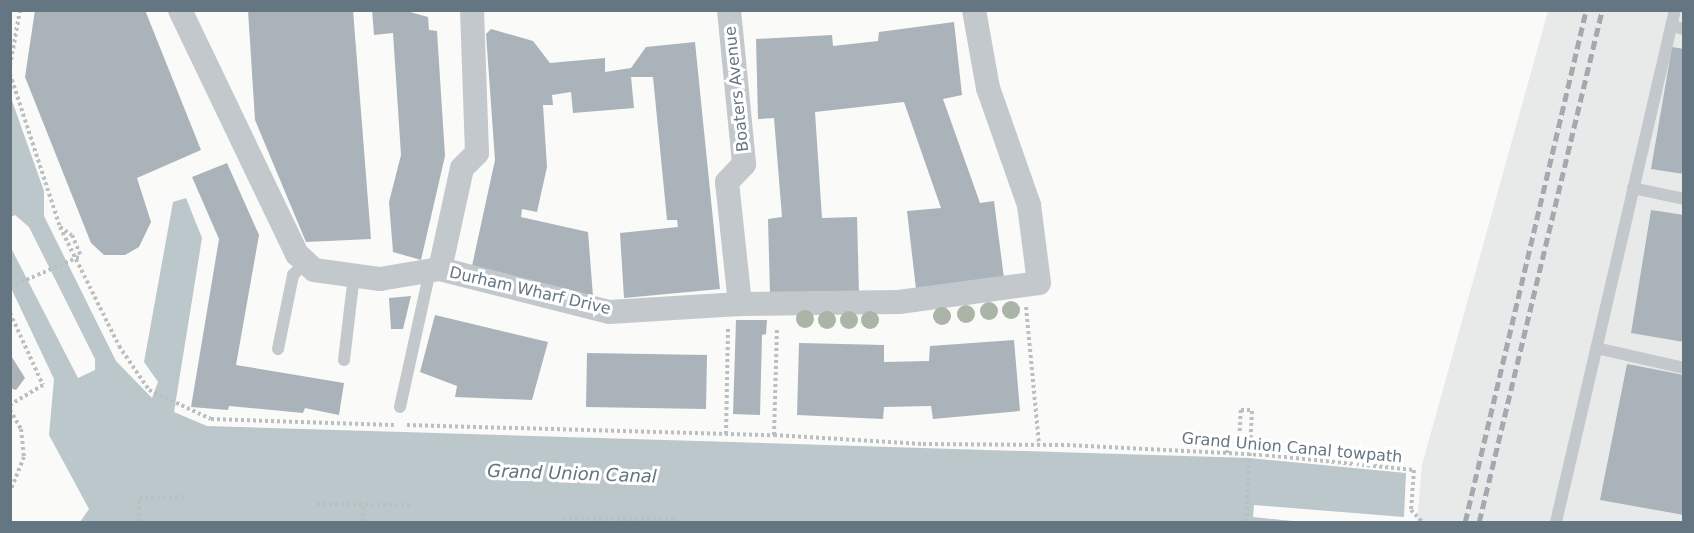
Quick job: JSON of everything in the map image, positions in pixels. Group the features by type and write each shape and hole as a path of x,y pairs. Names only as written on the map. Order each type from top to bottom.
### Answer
{"street":[{"path":"180,10 297,254 306,262"},
{"path":"435,270 462,168 477,153 472,10"},
{"name":"Boaters Avenue","path":"729,10 744,164 727,182 734,304"},
{"path":"974,10 988,88 1029,205 1031,284"},
{"name":"Durham Wharf Drive","path":"306,262 315,270 380,279 435,270 609,312 734,304 777,306 899,302 1031,284"}],"lane":[{"path":"1556,522 1634,188 1677,28 1674,10"},
{"path":"1634,188 1683,199"},
{"path":"278,349 293,275 306,262"},
{"path":"400,407 435,270"},
{"path":"344,360 354,275"},
{"path":"1596,348 1683,368"}],"path":[{"path":"10,66 20,10"},
{"path":"10,74 60,226 72,235 81,256 10,287"},
{"name":"Grand Union Canal towpath","path":"60,226 119,346 149,390 210,419 774,435 923,444 1039,444 1227,453 1414,470 1411,510 1422,522"},
{"path":"1031,284 1039,444"},
{"path":"726,434 734,304"},
{"path":"774,435 777,306"},
{"path":"10,405 43,385 11,314"},
{"path":"10,410 21,429 24,457 10,491"},
{"path":"1239,442 1241,410 1252,410 1246,522"},
{"path":"1227,453 1228,442 1250,443"},
{"path":"139,522 139,498 184,497"},
{"path":"317,504 412,505"},
{"path":"363,504 363,522"},
{"path":"563,518 678,519"}],"shaded area":[{"path":"1548,11 1683,11 1683,522 1417,522 1422,465"}],"water":[{"name":"Grand Union Canal","path":"11,98 44,191 44,216 116,361 152,398 158,382 144,362 173,202 186,198 202,238 174,412 207,426 1249,458 1406,473 1404,517 1254,505 1253,517 1303,522 80,522 89,509 49,435 54,379 11,288 11,248 78,378 95,370 95,359 29,227 15,215 11,217"}],"building":[{"path":"35,10 145,10 201,150 137,178 151,222 139,247 125,255 104,255 91,243 25,77"},
{"path":"248,10 353,10 371,239 306,242 255,120"},
{"path":"372,10 403,10 428,17 429,30 437,31 445,156 421,260 393,252 389,202 401,155 393,33 374,35"},
{"path":"954,22 962,95 943,99 980,203 994,201 1004,278 916,289 907,211 941,208 904,102 815,112 822,218 857,217 859,293 770,294 768,219 782,217 774,118 758,119 756,39 832,35 833,46 878,41 879,32"},
{"path":"491,29 533,41 550,63 605,58 605,72 631,68 646,47 695,42 720,289 624,298 620,233 678,227 677,220 667,220 653,77 631,77 634,108 573,113 571,92 552,95 553,105 543,105 547,167 537,212 522,209 521,217 588,232 593,296 472,266 495,160 486,34"},
{"path":"1672,47 1684,49 1684,174 1651,169"},
{"path":"227,163 259,235 236,365 344,383 339,415 305,408 303,413 229,406 228,410 191,407 219,239 192,177"},
{"path":"1651,210 1684,215 1684,342 1631,333"},
{"path":"411,296 403,329 391,329 389,298"},
{"path":"435,315 548,342 532,400 455,397 457,386 420,372"},
{"path":"736,320 767,320 766,334 762,335 760,415 733,414"},
{"path":"1014,340 1020,411 933,419 931,406 884,407 883,419 797,415 799,343 884,345 884,362 929,361 930,346"},
{"path":"587,353 707,355 706,409 586,407"},
{"path":"10,354 25,378 16,390 10,388"},
{"path":"1627,364 1684,375 1684,515 1600,500"}],"railway":[{"path":"1465,522 1586,10"},
{"path":"1479,522 1602,10"}]}
